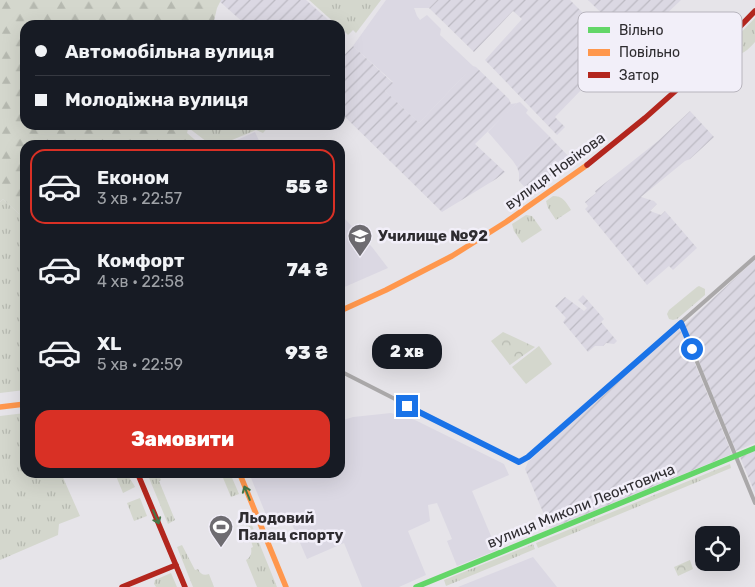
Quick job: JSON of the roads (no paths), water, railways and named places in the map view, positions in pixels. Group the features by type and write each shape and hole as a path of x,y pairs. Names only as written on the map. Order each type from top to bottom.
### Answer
{"street":[{"name":"вулиця Новікова","path":"742,24 755,11"},
{"name":"вулиця Новікова","path":"345,309 452,256 506,222 584,167 674,92"},
{"path":"345,375 519,462 528,457 755,257"},
{"path":"681,323 755,503"},
{"path":"0,407 20,405"},
{"name":"вулиця Миколи Леонтовича","path":"416,587 755,448"},
{"path":"140,478 185,587"},
{"path":"241,478 286,587"},
{"path":"122,587 176,565"}],"place":[{"name":"Училище №92","path":"360,257"},
{"name":"Льодовий Палац спорту","path":"221,548"}]}
